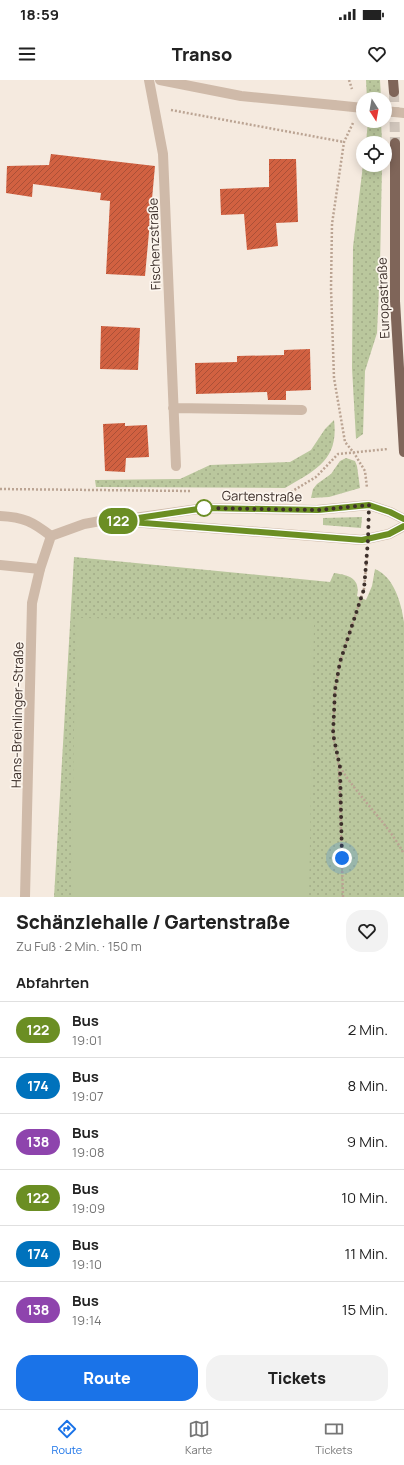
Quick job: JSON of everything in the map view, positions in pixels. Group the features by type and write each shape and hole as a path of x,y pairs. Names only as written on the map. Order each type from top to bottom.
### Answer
{"main road":[{"path":"393,80 394,92"},
{"name":"Europastraße","path":"395,143 395,301 404,452"}],"street":[{"name":"Fischenzstraße","path":"149,80 156,107 163,154 166,199 172,408 176,466"},
{"path":"160,80 240,96 356,108"},
{"path":"392,112 404,113"},
{"path":"172,408 302,410"},
{"name":"Gartenstraße","path":"118,521 205,508 318,510 369,505 390,512 404,519"},
{"path":"0,516 16,516 32,522 51,536"},
{"name":"Gartenstraße","path":"51,536 84,524 106,520 368,540 389,534 404,526"},
{"name":"Hans-Breinlinger-Straße","path":"25,897 32,603 40,569 51,536"},
{"path":"0,565 40,569"}],"path":[{"path":"349,80 352,90"},
{"path":"156,107 344,142"},
{"path":"354,121 344,142 332,224 331,288 334,378 345,442 365,471 369,505"},
{"path":"290,492 316,477 338,454 404,448"},
{"path":"0,489 196,491"},
{"path":"343,897 340,767 333,734 335,690 340,662 364,589 368,540"},
{"path":"340,767 352,787 390,833 404,854"}],"green space":[{"path":"366,80 380,80 381,92 367,92"},
{"path":"367,128 381,128 382,136 367,136"},
{"path":"362,172 382,172 377,333 365,371 363,434 356,439 352,368 353,247"},
{"path":"334,420 335,434 333,445 329,454 315,469 285,488 96,487 95,480 180,479 210,465 290,462 311,450 325,429"},
{"path":"346,458 355,461 360,488 329,497 311,498 313,489 317,484 331,474 340,461"},
{"path":"362,517 361,528 323,525 323,518"},
{"path":"74,557 330,582 334,573 352,578 357,585 357,596 366,600 372,586 375,569 387,578 396,591 404,622 404,897 54,897"},
{"path":"76,618 314,621 309,897 71,897"}],"building":[{"path":"51,154 155,166 145,276 106,274 110,201 100,200 101,193 33,184 32,197 6,193 7,166 49,165"},
{"path":"269,159 296,159 298,222 276,223 278,246 247,250 244,214 221,215 220,189 269,187"},
{"path":"101,326 140,328 138,370 100,369"},
{"path":"310,349 311,390 286,391 286,400 268,400 267,392 196,394 195,363 237,362 237,356 284,355 284,350"},
{"path":"125,423 125,426 147,425 149,457 126,458 125,472 105,471 103,424"}],"tunnel":[{"path":"394,92 395,143"}],"bus line":[{"name":"122","path":"404,519 390,512 369,505 318,510 205,508 170,512 118,521 362,540 368,540 389,534 404,526"}],"route":[{"path":"204,508 318,510 369,505 364,589 340,662 335,690 333,734 340,767 342,858"}]}
